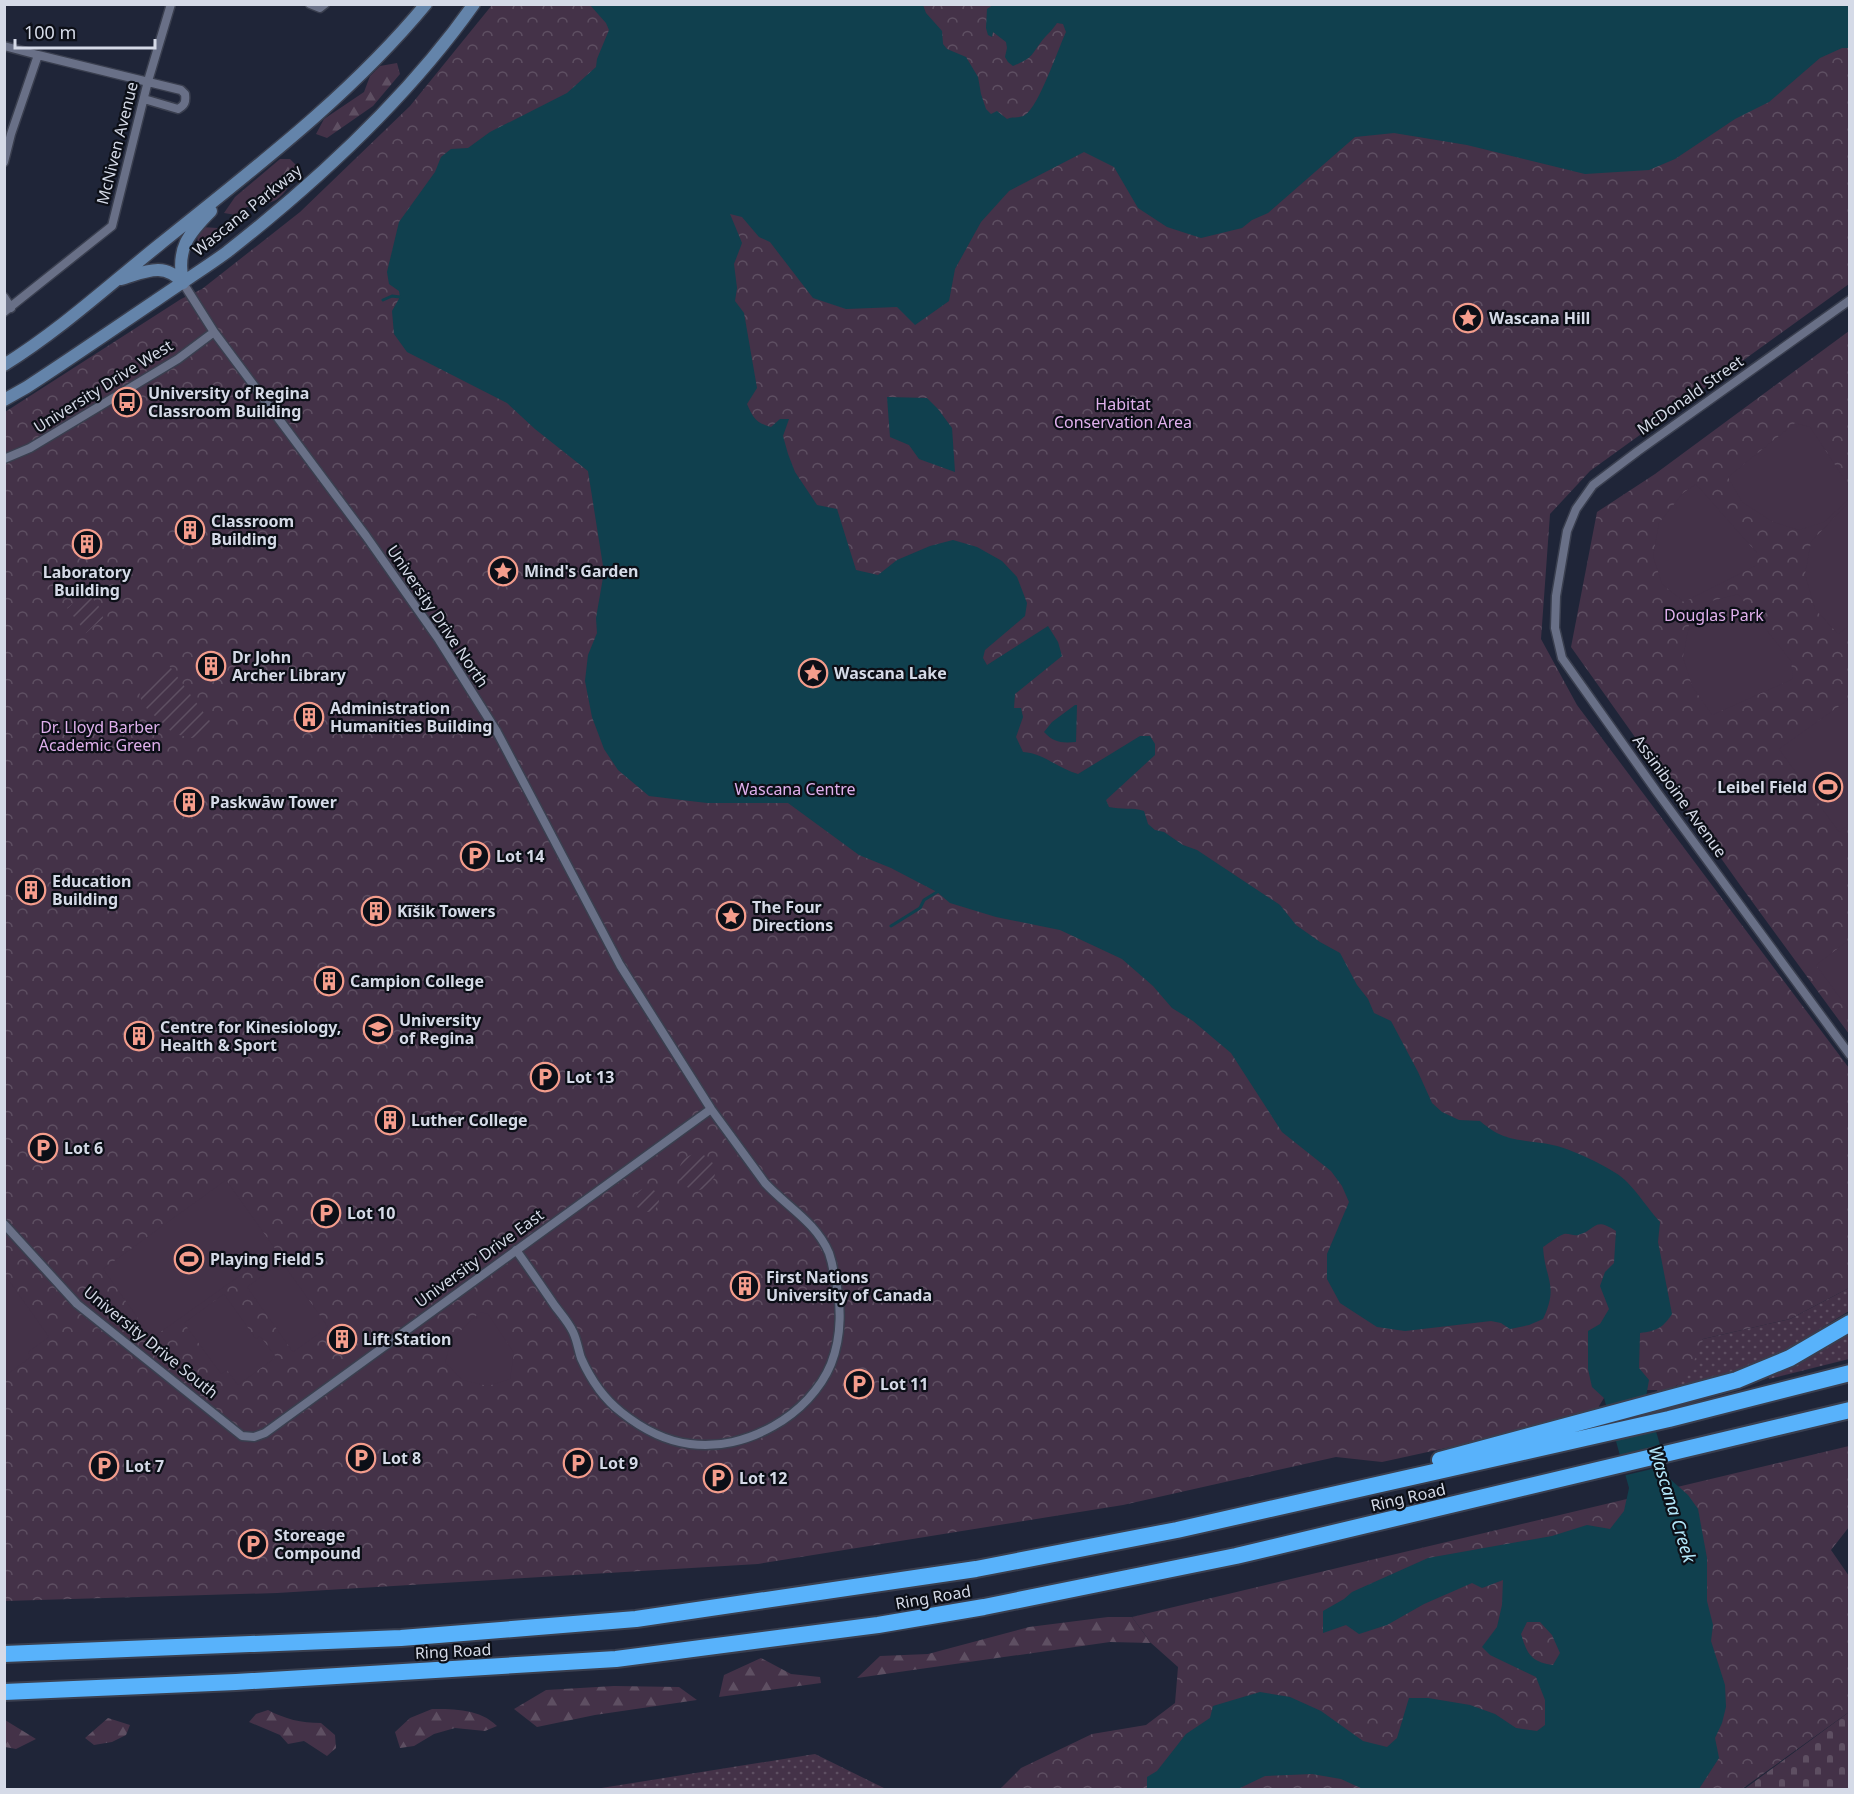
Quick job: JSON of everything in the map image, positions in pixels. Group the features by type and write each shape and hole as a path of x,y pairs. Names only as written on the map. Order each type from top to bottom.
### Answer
{"highway":[{"path":"1177,1530 1737,1380 1763,1370 1850,1323"},
{"name":"Ring Road","path":"4,1654 401,1638 636,1619 976,1569 1177,1530 1670,1419 1850,1373"},
{"name":"Ring Road","path":"4,1692 236,1682 616,1659 878,1625 984,1607 1236,1556 1850,1410"},
{"path":"1765,1431 1850,1417"}],"main road":[{"name":"Wascana Parkway","path":"4,366 249,172 369,68 426,4"},
{"name":"Wascana Parkway","path":"4,400 183,283 226,252 347,147 422,71 453,34 474,4"},
{"path":"183,283 180,269 187,237 249,172"},
{"path":"114,281 149,270 166,270 176,274 183,283"}],"street":[{"name":"McNiven Avenue","path":"8,310 112,226 148,81 171,4"},
{"path":"310,4 320,8 324,4"},
{"path":"4,46 181,90 185,94 186,101 178,109 144,99"},
{"path":"4,162 11,134 38,55"},
{"path":"4,124 11,134"},
{"name":"University Drive North","path":"183,283 214,332 366,537 439,640 497,732 620,965 711,1109 774,1194 802,1215 829,1252 840,1305 838,1333 831,1363 821,1383 805,1402 769,1429 736,1442 716,1444 691,1444 665,1438 620,1412 600,1392 581,1358 573,1331 516,1250"},
{"path":"4,297 8,310"},
{"name":"McDonald Street","path":"1567,531 1580,503 1593,485 1605,475 1850,300"},
{"name":"University Drive West","path":"4,459 30,448 178,359 214,332"},
{"name":"Assiniboine Avenue","path":"1567,531 1556,596 1555,628 1562,657 1657,792 1850,1055"},
{"name":"University Drive East","path":"265,1433 711,1109"},
{"name":"University Drive South","path":"4,1224 77,1304 242,1436 254,1437 265,1433"}],"green space":[{"name":"Wascana Centre","path":"492,5 1849,5 1849,284 1590,471 1550,514 1541,639 1577,705 1849,1068 1849,1288 1790,1319 1703,1339 1688,1374 1676,1386 1658,1396 1657,1390 1647,1390 1604,1398 1599,1406 1600,1411 1382,1462 1336,1457 1123,1505 758,1564 277,1593 5,1601 5,412 181,299 202,289 300,212 410,106"},
{"path":"397,63 400,74 373,106 327,138 316,134 324,119 364,92 370,76 380,66"},
{"path":"280,159 290,159 300,169 280,197 271,202 246,208 236,215 224,213 235,197"},
{"path":"202,227 217,228 225,235 209,246 198,245 197,235"},
{"name":"Douglas Park","path":"1849,331 1849,1034 1571,647 1597,512 1655,474"},
{"path":"1795,423 1810,427 1849,486 1849,499 1824,522 1799,530 1773,522 1742,502 1728,477"},
{"path":"1696,484 1757,553 1757,565 1684,602 1662,584 1653,556 1659,523 1683,493"},
{"path":"1847,504 1850,507 1849,626 1838,634 1815,609 1805,574 1811,542"},
{"path":"86,593 97,604 103,618 86,633 81,634 77,630 81,626 67,608"},
{"path":"1738,594 1791,661 1793,679 1712,715 1692,686 1683,657 1689,625 1712,601"},
{"path":"168,664 212,724 209,734 203,738 186,737 171,731 149,711 140,698 140,687"},
{"name":"Leibel Field","path":"1849,699 1849,824 1839,832 1779,749"},
{"path":"1849,940 1849,1010 1816,965"},
{"path":"697,1154 710,1159 715,1172 710,1185 697,1190 684,1185 679,1172 684,1159"},
{"name":"Playing Field 5","path":"226,1180 276,1250 152,1338 103,1269"},
{"path":"647,1188 655,1192 659,1200 655,1208 647,1212 639,1208 635,1200 639,1192"},
{"path":"282,1262 328,1327 293,1352 247,1287"},
{"path":"5,1275 49,1337 28,1352 31,1357 5,1376"},
{"path":"1849,1288 1849,1311 1765,1363 1675,1389 1703,1339 1790,1319"},
{"path":"224,1294 256,1339 260,1336 276,1357 238,1385 227,1370 221,1374 184,1323"},
{"path":"480,1312 488,1314 514,1353 510,1379 488,1386 463,1380 445,1363 451,1340"},
{"path":"1849,1329 1849,1359 1769,1379 1768,1371"},
{"path":"1849,1446 1849,1527 1831,1550 1849,1576 1849,1712 1742,1789 999,1790 1021,1768 1092,1734 1146,1725 1175,1703 1178,1667 1151,1643 1132,1617"},
{"path":"1108,1617 1132,1617 1151,1643 1110,1642 857,1678 880,1656 928,1654 1029,1627"},
{"path":"761,1658 791,1674 820,1677 821,1683 719,1697 724,1675"},
{"path":"614,1686 679,1687 697,1700 595,1715 537,1727 514,1709 546,1690"},
{"path":"432,1709 475,1713 497,1726 485,1731 455,1728 434,1734 414,1746 400,1748 395,1732 410,1718"},
{"path":"268,1710 293,1720 321,1723 335,1735 336,1748 327,1756 304,1741 288,1744 280,1735 249,1722 256,1714"},
{"path":"1849,1712 1849,1789 1743,1790"},
{"path":"108,1718 130,1725 126,1735 112,1742 94,1745 85,1738"},
{"path":"5,1720 36,1739 16,1749 5,1747"},
{"path":"815,1754 886,1789 595,1789"}],"water":[{"name":"Wascana Lake","path":"590,5 923,5 926,13 942,31 943,44 947,49 966,57 978,77 986,109 991,114 997,111 1007,119 1020,117 1030,110 1036,101 1066,32 1063,24 1057,23 1030,57 1013,66 1005,57 1006,42 993,32 992,37 988,35 987,9 993,5 1849,5 1849,48 1842,48 1820,58 1769,102 1735,119 1675,159 1649,170 1585,174 1467,145 1394,133 1355,137 1268,213 1252,220 1242,228 1201,238 1167,227 1138,208 1114,167 1084,152 1009,191 981,222 955,269 949,301 915,325 897,307 846,309 813,298 770,242 759,237 742,217 730,214 742,243 734,264 737,288 735,301 744,313 757,388 747,404 751,413 762,424 771,427 780,419 789,419 783,436 795,472 817,505 837,509 856,570 878,575 897,560 930,546 953,540 977,547 1002,561 1017,577 1027,603 1025,616 985,650 983,658 987,665 1048,626 1058,642 1062,656 1015,694 1014,708 1021,708 1023,717 1016,737 1023,752 1037,755 1078,774 1140,736 1150,736 1155,744 1155,755 1106,800 1109,807 1144,811 1148,824 1155,830 1164,832 1183,845 1197,850 1280,905 1296,925 1340,953 1374,1013 1391,1021 1432,1103 1442,1112 1459,1120 1480,1121 1499,1134 1517,1140 1557,1146 1594,1161 1622,1177 1660,1222 1658,1242 1672,1314 1659,1328 1640,1333 1639,1368 1649,1380 1646,1397 1670,1479 1688,1495 1698,1509 1707,1558 1707,1601 1713,1625 1711,1641 1725,1685 1726,1707 1715,1738 1719,1758 1699,1789 1365,1790 1341,1779 1312,1774 1265,1776 1238,1789 1147,1789 1147,1777 1157,1771 1186,1734 1210,1718 1213,1706 1260,1692 1290,1697 1321,1711 1363,1741 1387,1747 1397,1738 1409,1698 1428,1698 1470,1705 1495,1714 1516,1728 1537,1731 1545,1725 1545,1700 1536,1677 1490,1655 1482,1647 1497,1627 1502,1605 1503,1580 1482,1588 1472,1583 1424,1604 1387,1625 1359,1634 1346,1625 1323,1633 1323,1611 1352,1592 1428,1558 1552,1536 1587,1525 1610,1529 1624,1511 1629,1488 1604,1398 1592,1387 1588,1369 1588,1331 1600,1324 1609,1309 1600,1286 1605,1272 1614,1263 1616,1231 1599,1224 1578,1235 1564,1234 1543,1247 1551,1290 1550,1298 1543,1319 1529,1325 1510,1329 1501,1323 1491,1321 1405,1331 1377,1327 1340,1303 1327,1279 1327,1254 1349,1202 1342,1186 1331,1171 1282,1132 1231,1053 1193,1021 1172,1008 1153,986 1122,959 1060,930 996,917 950,903 937,892 891,868 859,855 788,803 707,803 649,796 618,770 604,749 592,717 585,681 588,655 597,633 596,618 604,572 588,471 535,429 507,403 407,352 394,334 392,311 400,297 399,291 389,284 387,272 399,222 435,172 441,157 451,149 468,148 490,132 567,93 596,67 609,30 606,23","holes":["1527,1622 1540,1622 1552,1635 1560,1653 1553,1665 1540,1662 1531,1656 1521,1634"]},
{"path":"887,397 927,398 938,409 952,428 955,472 919,459 909,445 890,437"},
{"path":"1077,705 1076,742 1058,742 1044,732 1052,722"}],"pier":[{"path":"1663,1444 1669,1465 1622,1476 1615,1456"}],"waterway":[{"path":"383,300 392,296 400,297"},
{"path":"891,926 920,908 924,900 937,892"}],"place":[{"name":"Wascana Hill","path":"1468,318"},
{"name":"University of Regina Classroom Building","path":"127,402"},
{"name":"Classroom Building","path":"190,530"},
{"name":"Laboratory Building","path":"87,544"},
{"name":"Mind's Garden","path":"503,571"},
{"name":"Dr John Archer Library","path":"211,666"},
{"name":"Wascana Lake","path":"813,673"},
{"name":"Administration Humanities Building","path":"309,717"},
{"name":"Leibel Field","path":"1828,787"},
{"name":"Paskwāw Tower","path":"189,802"},
{"name":"Lot 14","path":"475,856"},
{"name":"Education Building","path":"31,890"},
{"name":"Kīšik Towers","path":"376,911"},
{"name":"The Four Directions","path":"731,916"},
{"name":"Campion College","path":"329,981"},
{"name":"University of Regina","path":"378,1029"},
{"name":"Centre for Kinesiology, Health & Sport","path":"139,1036"},
{"name":"Lot 13","path":"545,1077"},
{"name":"Luther College","path":"390,1120"},
{"name":"Lot 6","path":"43,1148"},
{"name":"Lot 10","path":"326,1213"},
{"name":"Playing Field 5","path":"189,1259"},
{"name":"First Nations University of Canada","path":"745,1286"},
{"name":"Lift Station","path":"342,1339"},
{"name":"Lot 11","path":"859,1384"},
{"name":"Lot 8","path":"361,1458"},
{"name":"Lot 9","path":"578,1463"},
{"name":"Lot 7","path":"104,1466"},
{"name":"Lot 12","path":"718,1478"},
{"name":"Storeage Compound","path":"253,1544"}],"park label":[{"name":"Habitat Conservation Area","path":"1123,413"},
{"name":"Dr. Lloyd Barber Academic Green","path":"100,736"}],"water label":[{"name":"Wascana Creek","path":"1673,1504"}]}
